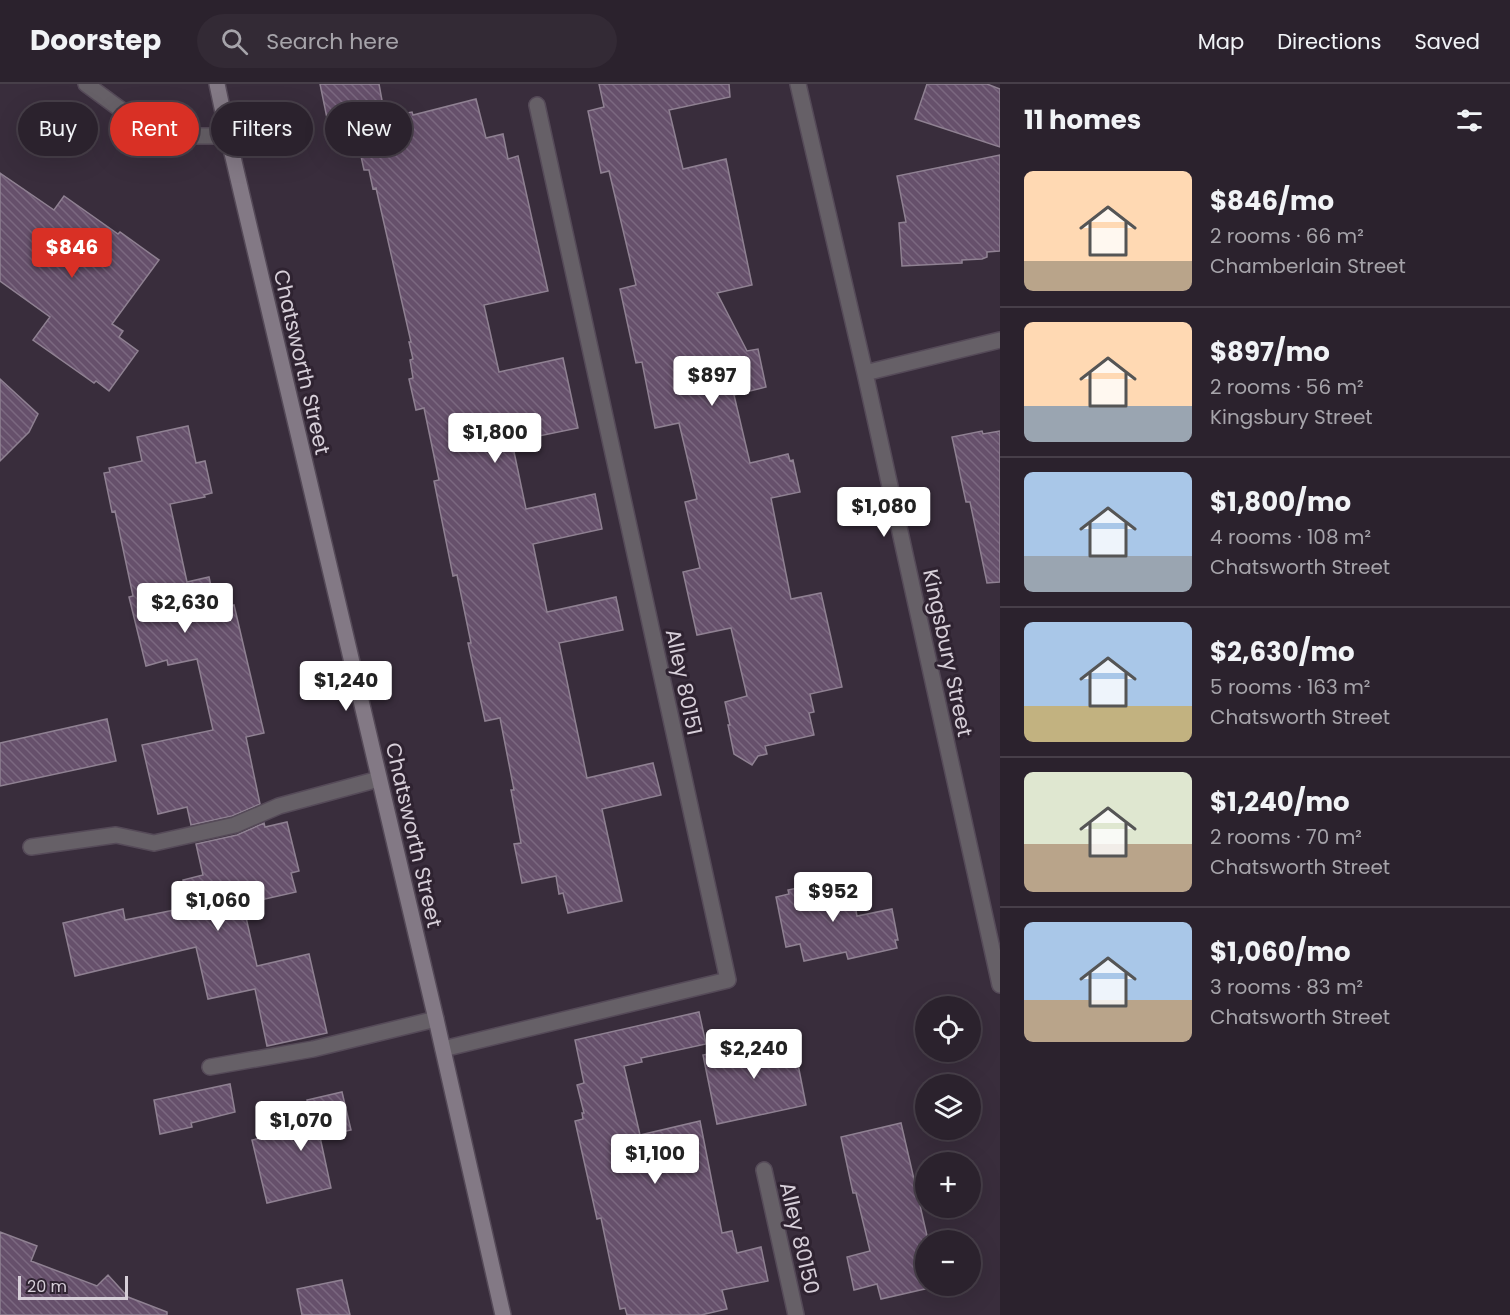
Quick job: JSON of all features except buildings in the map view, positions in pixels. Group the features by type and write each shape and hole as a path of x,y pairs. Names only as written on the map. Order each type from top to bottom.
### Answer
{"main road":[{"name":"Chatsworth Street","path":"217,84 221,102"},
{"path":"221,102 225,84"},
{"name":"Chatsworth Street","path":"233,156 443,1049 503,1315"}],"street":[{"path":"86,84 135,120 169,136 211,136"},
{"name":"Kingsbury Street","path":"798,84 865,372 1000,985"},
{"name":"Alley 80151","path":"443,1049 728,981 537,105"},
{"path":"865,372 1000,340"},
{"path":"31,847 116,835 154,843 235,825 279,806 379,779"},
{"path":"210,1068 313,1049 436,1019"},
{"name":"Alley 80150","path":"764,1170 796,1315"}]}
